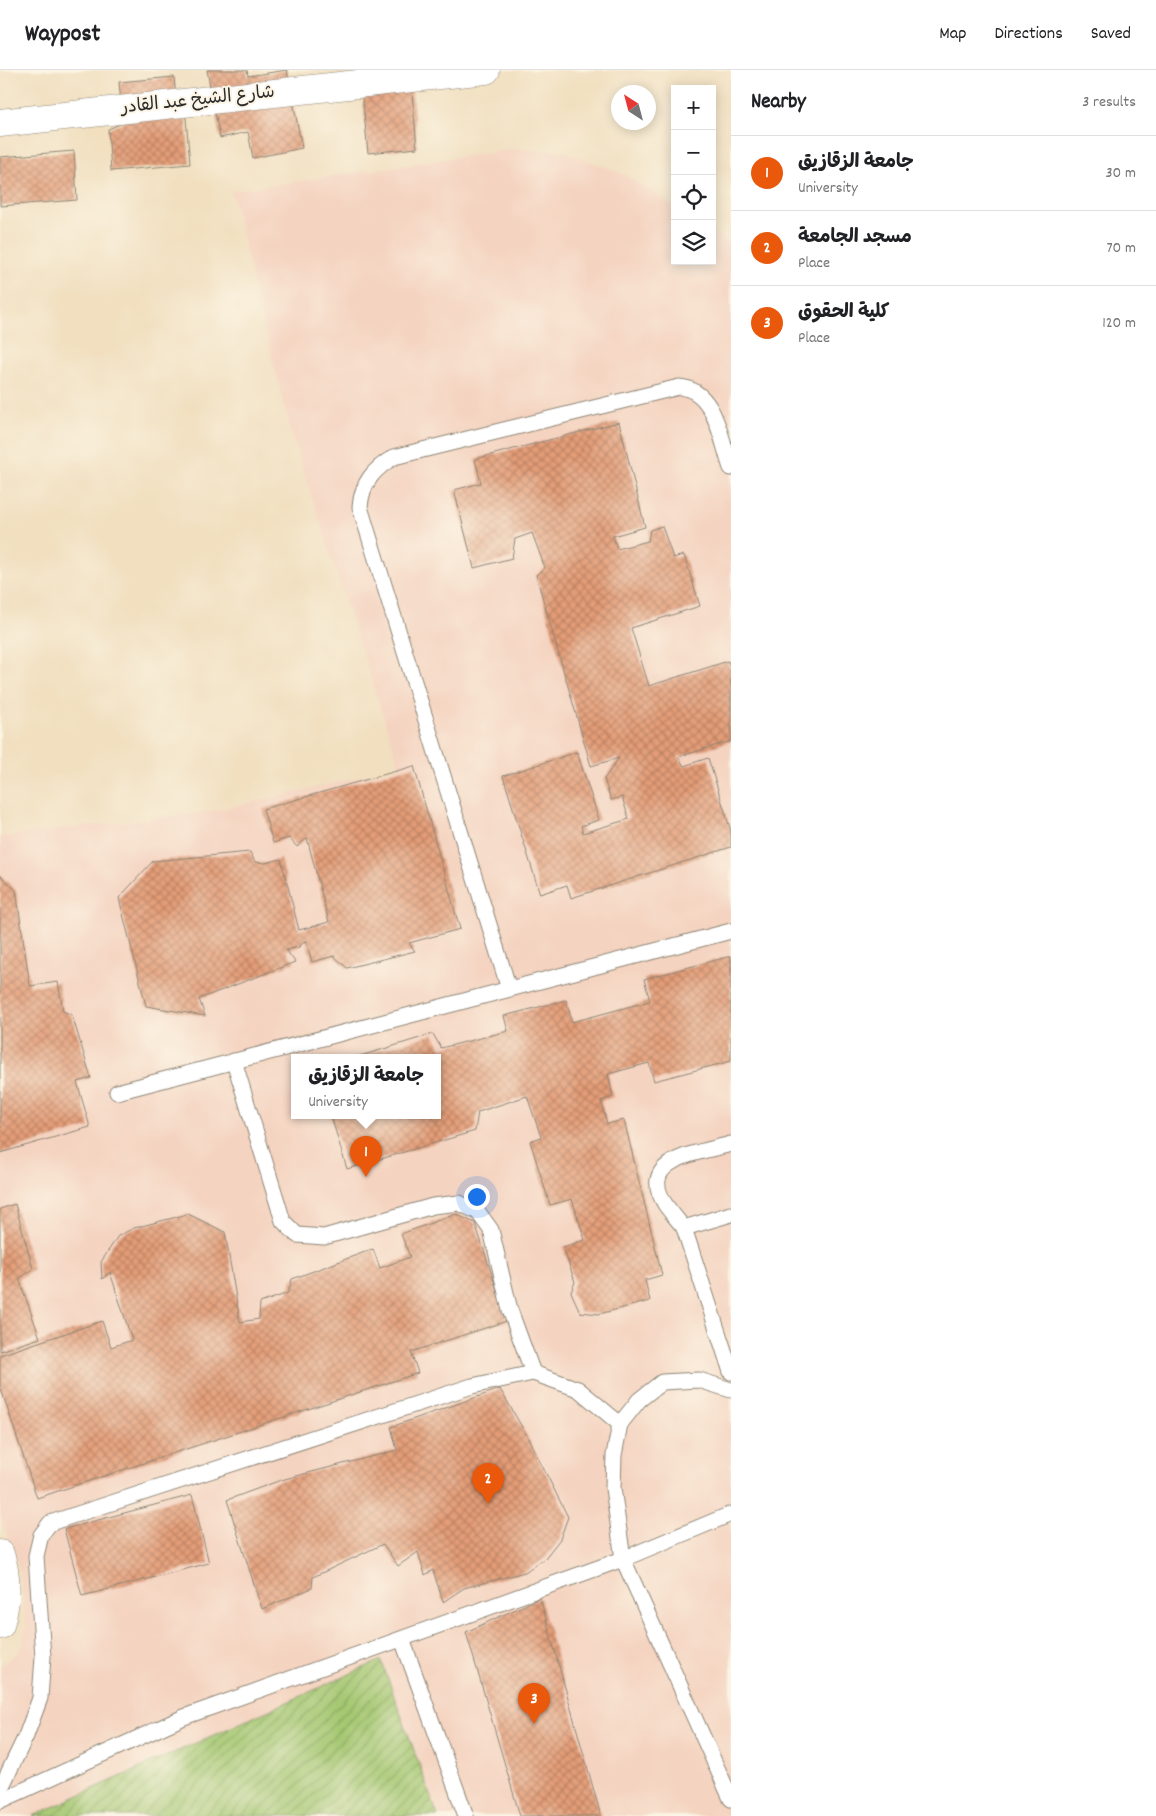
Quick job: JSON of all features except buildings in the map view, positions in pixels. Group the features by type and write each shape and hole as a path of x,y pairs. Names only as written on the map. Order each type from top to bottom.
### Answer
{"street":[{"name":"شارع الشيخ عبد القادر","path":"0,123 486,70"},
{"path":"0,1554 7,1588 5,1607 0,1625"}],"lane":[{"path":"509,989 360,507 361,492 367,480 379,466 394,457 679,387 697,391 709,404 731,468"},
{"path":"117,1092 731,931"},
{"path":"234,1061 283,1221 297,1235 324,1237 433,1206 459,1203 478,1212 491,1230 510,1310 533,1373"},
{"path":"731,1144 672,1161 660,1170 657,1180 664,1203 684,1228 731,1372"},
{"path":"684,1228 731,1214"},
{"path":"0,1790 26,1736 40,1698 43,1657 36,1556 40,1535 50,1523 472,1386 533,1373 578,1389 620,1424"},
{"path":"731,1390 699,1380 662,1382 639,1400 620,1424 614,1455 613,1488 624,1559 731,1799"},
{"path":"0,1801 184,1717 624,1559 731,1514"},
{"path":"402,1639 466,1816"}],"shaded area":[{"path":"513,149 562,151 624,174 671,204 671,265 716,265 716,235 731,244 731,1816 0,1816 0,1666 22,1649 26,1627 20,1572 0,1516 0,837 214,811 400,768 289,427 231,191"}],"green space":[{"path":"381,1660 438,1816 33,1816"}],"place":[{"name":"جامعة الزقازيق","path":"366,1177"},
{"name":"مسجد الجامعة","path":"488,1504"},
{"name":"كلية الحقوق","path":"534,1724"}]}
